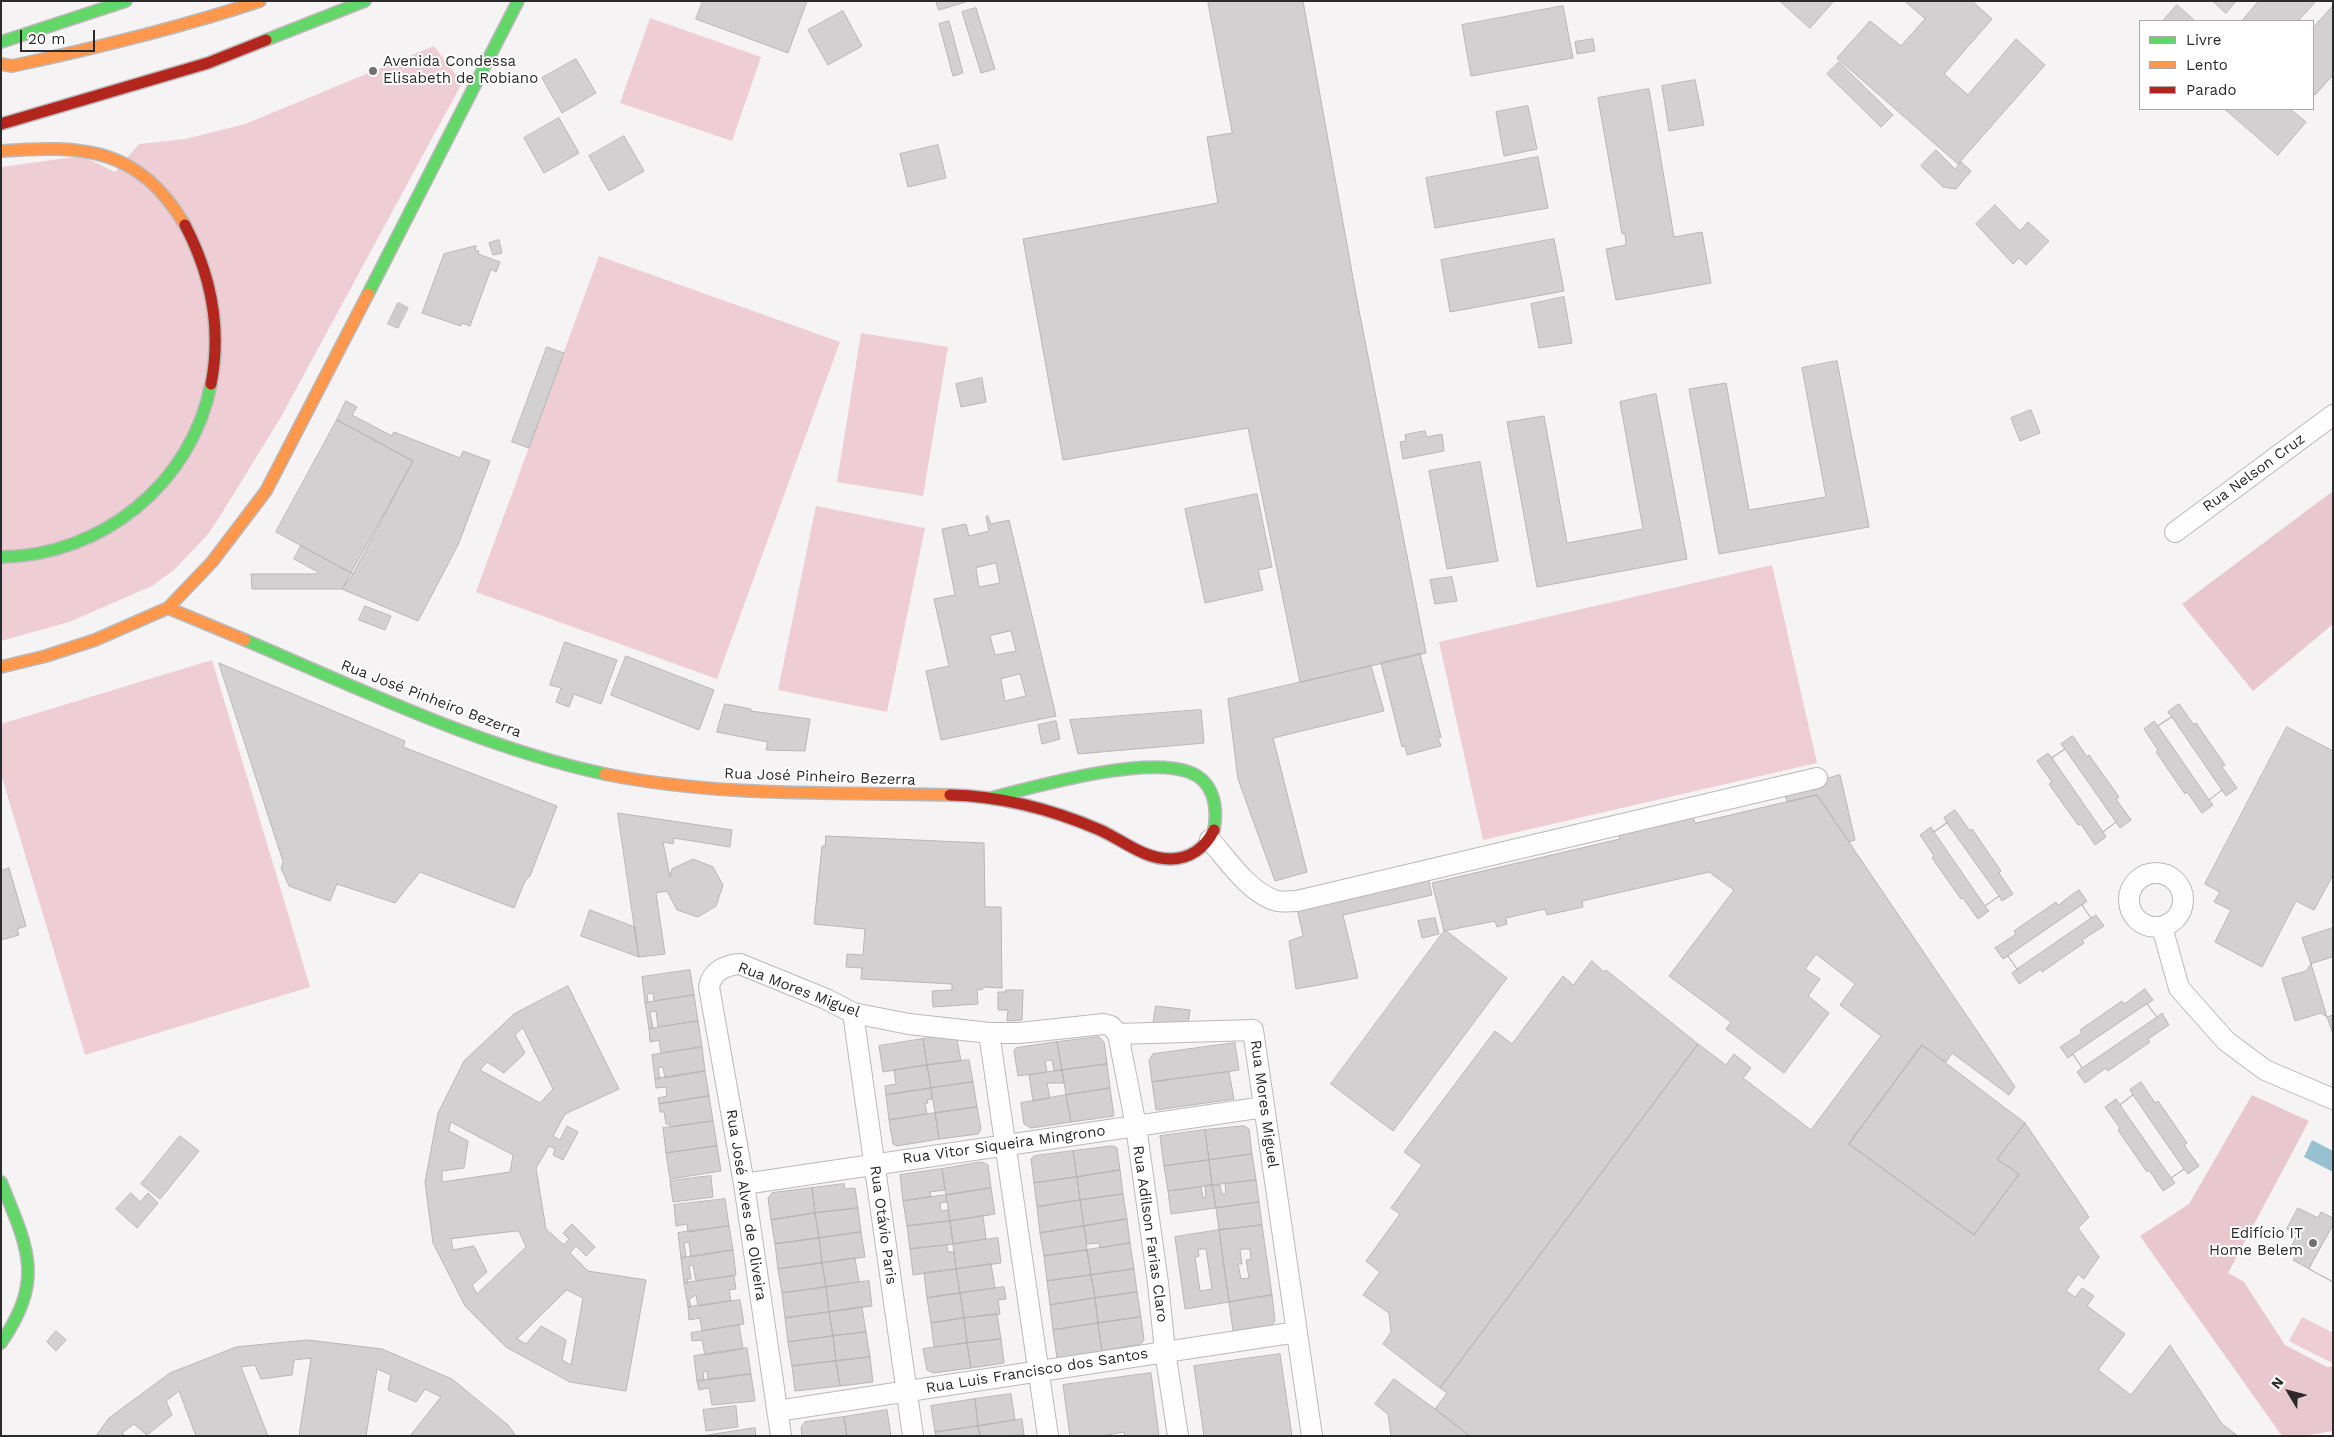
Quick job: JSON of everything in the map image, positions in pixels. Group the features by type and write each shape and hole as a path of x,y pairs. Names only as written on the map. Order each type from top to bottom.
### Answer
{"main road":[{"path":"1,42 63,20 126,1"},
{"path":"1,64 12,66 86,50 219,16 260,1"},
{"path":"1,124 208,63 365,1"},
{"path":"1,667 54,654 95,640 168,608 212,562 266,491 488,63 518,1"},
{"path":"1,151 74,150 104,156 122,162 152,182 174,206 197,246 214,297 218,343 214,381 201,423 182,461 148,502 114,527 68,547 1,557"},
{"name":"Rua José Pinheiro Bezerra","path":"168,608 304,666 477,736 610,774 719,789 994,797 1049,812 1100,830 1154,856 1169,860 1185,858 1199,851 1210,840 1218,818 1216,802 1210,788 1199,776 1186,770 1144,769 1116,772 1036,786 994,797"},
{"path":"1,1182 24,1246 30,1272 27,1298 14,1327 1,1344"}],"street":[{"name":"Rua Nelson Cruz","path":"2175,532 2333,415"},
{"path":"1210,840 1244,878 1261,892 1278,901 1297,901 1817,778"},
{"path":"2162,927 2179,988 2226,1041 2265,1070 2329,1094"},
{"name":"Rua Mores Miguel","path":"713,976 721,969 740,964 826,999 853,1013 908,1024 989,1033 1019,1033 1104,1024 1111,1026 1118,1034 1253,1030 1312,1436"},
{"name":"Rua José Alves de Oliveira","path":"713,976 709,987 744,1184 781,1436"},
{"name":"Rua Otávio Paris","path":"853,1013 913,1436"},
{"path":"989,1033 1048,1436"},
{"name":"Rua Adilson Farias Claro","path":"1118,1034 1136,1126 1178,1436"},
{"name":"Rua Vitor Siqueira Mingrono","path":"744,1184 1264,1107"},
{"name":"Rua Luis Francisco dos Santos","path":"777,1411 1297,1332"}],"shaded area":[{"path":"650,18 761,57 732,141 620,103"},
{"path":"434,46 462,83 281,417 209,533 174,570 152,586 69,622 1,641 1,167 82,156 115,172 139,144 185,139 245,124"},
{"path":"599,256 840,342 717,679 476,592"},
{"path":"861,333 948,347 923,496 837,482"},
{"path":"2333,491 2333,624 2253,691 2182,604"},
{"path":"816,506 925,528 887,712 778,690"},
{"path":"1772,565 1817,763 1483,840 1439,642"},
{"path":"212,660 310,987 85,1055 1,774 1,724"},
{"path":"2252,1095 2309,1121 2228,1273 2244,1282 2285,1345 2327,1367 2333,1366 2333,1431 2303,1436 2282,1436 2140,1236 2189,1204"},
{"path":"2302,1317 2333,1333 2332,1363 2289,1341"}],"water":[{"path":"2312,1140 2333,1151 2333,1172 2304,1157"}],"building":[{"path":"703,1 807,1 788,53 696,19"},
{"path":"936,1 969,1 939,10"},
{"path":"1208,1 1303,1 1357,300 1426,653 1300,682 1248,428 1063,460 1023,239 1218,203 1207,137 1232,133"},
{"path":"1780,1 1834,1 1810,28"},
{"path":"1905,1 1972,1 1992,19 1944,74 1968,95 2016,39 2045,65 1958,164 1837,58 1870,21 1901,46 1925,19"},
{"path":"2213,1 2236,1 2226,13"},
{"path":"2259,1 2316,1 2299,20 2243,20"},
{"path":"2177,5 2194,20 2164,20"},
{"path":"1563,6 1573,58 1471,76 1462,25"},
{"path":"2333,6 2333,75 2315,95 2314,94 2314,27"},
{"path":"976,8 995,69 981,73 962,12"},
{"path":"843,11 862,46 828,65 808,30"},
{"path":"949,21 963,73 953,76 939,24"},
{"path":"1593,39 1595,51 1577,54 1575,42"},
{"path":"576,59 596,93 562,113 542,78"},
{"path":"1839,62 1893,115 1881,127 1827,74"},
{"path":"1695,80 1704,125 1669,131 1662,86"},
{"path":"1649,89 1674,237 1702,232 1711,283 1616,300 1606,249 1626,245 1625,233 1622,234 1598,98"},
{"path":"1528,106 1537,149 1504,156 1496,112"},
{"path":"2226,110 2291,110 2306,122 2278,155"},
{"path":"559,118 579,153 544,173 524,138"},
{"path":"624,136 644,171 609,191 589,156"},
{"path":"938,145 946,178 908,187 900,154"},
{"path":"1936,150 1955,169 1961,162 1971,171 1956,189 1943,187 1921,166"},
{"path":"1538,157 1548,208 1435,228 1426,178"},
{"path":"1995,205 2020,231 2028,222 2049,241 2026,265 2019,258 2013,264 1976,224"},
{"path":"1554,239 1564,291 1450,312 1441,260"},
{"path":"499,240 502,253 493,255 489,243"},
{"path":"476,246 475,250 479,251 478,254 500,262 496,272 491,269 470,326 462,323 461,326 422,313 444,254"},
{"path":"1564,297 1572,343 1539,348 1531,304"},
{"path":"398,303 408,308 398,328 388,324"},
{"path":"547,347 564,353 529,448 512,442"},
{"path":"1837,361 1869,527 1719,554 1689,389 1726,383 1749,510 1826,497 1802,368"},
{"path":"982,378 986,402 961,407 956,384"},
{"path":"1656,394 1687,559 1537,587 1507,422 1544,416 1567,543 1643,529 1620,402"},
{"path":"346,401 357,407 352,415 392,436 394,432 460,458 463,451 490,461 458,545 418,621 342,589 413,461 337,420"},
{"path":"2031,410 2040,433 2020,441 2011,418"},
{"path":"337,420 413,461 353,574 276,532"},
{"path":"1425,431 1427,437 1442,434 1444,451 1403,459 1400,442 1406,441 1405,435"},
{"path":"1480,462 1498,561 1447,569 1429,471"},
{"path":"1257,494 1272,567 1258,570 1263,590 1205,603 1185,509"},
{"path":"988,516 991,524 1009,520 1056,716 941,740 926,671 949,666 934,599 955,595 942,529 966,524 969,536 989,531 986,517","holes":["996,563 1000,583 979,587 976,568","1011,631 1016,651 995,655 990,636","1020,674 1026,696 1005,701 1001,679"]},
{"path":"301,546 353,574 342,589 252,589 251,574 317,574 318,572 294,559"},
{"path":"1452,577 1457,601 1435,604 1430,580"},
{"path":"365,606 391,616 385,630 359,620"},
{"path":"565,642 617,660 601,704 574,694 569,707 556,702 561,688 550,685"},
{"path":"1420,654 1441,737 1438,738 1441,746 1407,755 1405,746 1402,747 1381,663"},
{"path":"626,656 714,690 699,730 611,695"},
{"path":"219,663 405,741 403,747 557,806 530,876 525,881 514,908 420,872 395,903 337,884 330,901 289,886 281,868 283,862"},
{"path":"1371,666 1384,711 1273,738 1307,872 1275,881 1238,779 1228,699"},
{"path":"725,704 751,709 751,711 810,719 805,751 766,750 768,742 717,732"},
{"path":"2179,704 2194,725 2196,723 2225,765 2222,767 2237,788 2226,796 2222,790 2209,800 2213,805 2202,813 2187,792 2185,794 2156,752 2158,750 2144,729 2154,721 2158,726 2172,717 2168,712"},
{"path":"1201,710 1204,743 1078,754 1070,720"},
{"path":"2172,717 2222,790 2209,800 2158,726"},
{"path":"1056,721 1060,739 1042,744 1038,725"},
{"path":"2287,727 2333,751 2333,875 2314,910 2296,901 2262,967 2215,942 2231,910 2214,902 2220,892 2205,884"},
{"path":"2073,736 2119,797 2116,799 2131,820 2120,828 2116,822 2103,832 2106,837 2095,845 2081,824 2078,825 2049,784 2052,782 2037,761 2048,753 2052,758 2065,749 2061,744"},
{"path":"2065,749 2116,822 2103,832 2052,758"},
{"path":"1840,775 1855,840 1849,842 1817,795 1787,802 1784,791"},
{"path":"1817,795 2015,1087 2009,1095 1952,1053 1946,1062 1922,1045 1849,1144 1974,1235 2019,1174 1997,1159 2025,1123 2089,1217 2078,1228 2099,1257 2084,1279 2078,1274 2066,1291 2075,1297 2082,1288 2094,1296 2087,1306 2125,1334 2098,1370 2131,1395 2170,1345 2222,1424 2238,1436 1470,1436 1435,1409 1447,1393 1440,1388 1698,1044 1726,1065 1734,1054 1751,1068 1743,1078 1811,1130 1881,1036 1840,1005 1855,984 1816,954 1805,969 1820,979 1808,996 1829,1013 1784,1073 1726,1029 1731,1022 1669,976 1734,890 1709,872 1582,901 1583,907 1547,915 1545,909 1506,918 1507,924 1497,927 1495,921 1444,931 1432,883 1620,839 1617,828 1691,811 1695,823"},
{"path":"1955,810 1970,831 1972,829 2001,871 1999,873 2013,894 2002,901 1999,896 1985,906 1989,911 1978,919 1963,898 1961,899 1932,858 1934,856 1920,835 1931,827 1934,832 1947,823 1944,818"},
{"path":"618,813 732,830 730,847 674,838 673,844 663,842 670,877 672,869 693,859 713,867 723,885 716,906 698,917 677,910 667,891 656,893 665,954 639,957"},
{"path":"1947,823 1999,896 1985,906 1934,832"},
{"path":"826,836 984,843 985,907 1001,907 1002,988 983,987 982,990 977,989 978,1004 933,1007 932,991 952,990 952,984 861,979 862,968 846,967 847,954 863,955 865,929 814,924 822,846 825,846"},
{"path":"9,868 26,926 17,929 19,935 1,940 1,871"},
{"path":"1427,873 1432,895 1343,915 1358,978 1296,989 1289,941 1303,936 1296,904"},
{"path":"2079,890 2087,901 2082,905 2091,918 2096,915 2104,926 2082,940 2084,943 2042,972 2041,969 2019,984 2012,973 2017,969 2008,956 2003,959 1995,948 2016,934 2014,931 2056,902 2058,905"},
{"path":"2082,905 2091,918 2017,969 2008,956"},
{"path":"590,910 635,927 639,957 581,936"},
{"path":"1435,918 1439,934 1422,938 1418,921"},
{"path":"2333,928 2333,1034 2327,1017 2321,1013 2295,1021 2282,978 2306,971 2311,964 2302,938"},
{"path":"1445,930 1507,978 1393,1131 1331,1084"},
{"path":"2333,957 2333,1015 2327,1017 2311,964"},
{"path":"1592,961 1604,972 1606,970 1698,1044 1440,1388 1383,1344 1391,1332 1389,1313 1363,1295 1380,1272 1366,1261 1400,1214 1391,1208 1422,1165 1404,1152 1495,1031 1512,1044 1563,976 1573,985"},
{"path":"690,970 694,995 654,1001 653,993 647,994 648,1002 645,1003 642,977"},
{"path":"568,986 619,1089 565,1114 553,1136 560,1140 567,1126 578,1132 563,1160 553,1155 555,1149 549,1146 536,1168 546,1229 564,1245 569,1239 563,1233 572,1224 595,1247 586,1256 576,1246 570,1253 588,1271 646,1280 626,1391 570,1382 506,1347 465,1306 433,1243 425,1182 438,1113 464,1061 514,1014","holes":["523,1028 553,1089 540,1103 480,1070 487,1062 504,1073 525,1053 515,1035","451,1122 513,1155 510,1172 442,1182 442,1171 464,1168 468,1141 449,1131","519,1231 526,1247 477,1294 472,1285 487,1272 474,1246 453,1250 451,1239","567,1290 583,1298 571,1365 562,1360 566,1340 541,1326 526,1344 517,1339"]},
{"path":"2145,989 2153,1000 2147,1004 2157,1017 2162,1013 2169,1025 2148,1039 2150,1042 2108,1071 2106,1068 2085,1083 2077,1072 2082,1068 2073,1054 2068,1058 2060,1047 2082,1033 2080,1030 2122,1001 2124,1004"},
{"path":"1006,990 1023,990 1022,1020 1007,1021 1008,1010 998,1010 998,992 1005,992"},
{"path":"694,995 698,1021 658,1027 656,1011 650,1012 653,1028 649,1029 645,1003"},
{"path":"2147,1004 2157,1017 2082,1068 2073,1054"},
{"path":"1156,1006 1190,1010 1188,1025 1153,1025"},
{"path":"698,1021 702,1047 661,1053 659,1040 650,1042 649,1029"},
{"path":"956,1034 961,1061 927,1065 923,1039"},
{"path":"1099,1037 1104,1042 1107,1064 1062,1070 1057,1042"},
{"path":"923,1039 927,1065 883,1072 879,1046"},
{"path":"1057,1042 1062,1070 1054,1071 1052,1060 1045,1061 1047,1072 1018,1076 1014,1051 1016,1048"},
{"path":"1235,1043 1239,1070 1152,1082 1149,1060 1153,1054"},
{"path":"1922,1045 2025,1123 1997,1159 2019,1174 1974,1235 1849,1144"},
{"path":"702,1047 705,1071 665,1078 663,1067 658,1068 660,1079 655,1079 652,1055"},
{"path":"969,1060 973,1082 931,1088 927,1065"},
{"path":"1107,1064 1110,1088 1066,1095 1062,1070"},
{"path":"927,1065 931,1088 886,1095 885,1086 896,1084 894,1070"},
{"path":"1062,1070 1064,1083 1047,1083 1050,1098 1033,1101 1029,1075"},
{"path":"705,1071 709,1096 659,1104 658,1098 667,1096 666,1087 656,1088 655,1079"},
{"path":"1229,1072 1234,1099 1156,1110 1152,1082"},
{"path":"973,1082 977,1107 935,1113 931,1088"},
{"path":"2141,1082 2155,1103 2158,1101 2187,1143 2184,1145 2199,1166 2188,1174 2184,1169 2171,1178 2175,1183 2163,1191 2149,1170 2147,1172 2118,1130 2120,1128 2105,1107 2116,1099 2120,1105 2133,1095 2130,1090"},
{"path":"931,1088 932,1099 927,1100 928,1103 925,1103 927,1114 889,1120 886,1095"},
{"path":"1110,1088 1114,1116 1071,1122 1066,1095"},
{"path":"1066,1095 1071,1122 1031,1128 1024,1124 1021,1103"},
{"path":"2133,1095 2184,1169 2171,1178 2120,1105"},
{"path":"709,1096 713,1121 670,1127 670,1124 666,1124 664,1112 660,1112 659,1104"},
{"path":"977,1107 981,1129 978,1134 939,1139 935,1113"},
{"path":"935,1113 939,1139 897,1146 893,1144 889,1120"},
{"path":"713,1121 717,1146 666,1153 663,1128"},
{"path":"1244,1126 1249,1129 1252,1154 1209,1160 1205,1130"},
{"path":"1205,1130 1209,1160 1164,1166 1160,1136"},
{"path":"180,1136 199,1151 160,1199 141,1184"},
{"path":"717,1146 721,1171 670,1179 666,1153"},
{"path":"1113,1146 1117,1148 1120,1170 1077,1177 1073,1151"},
{"path":"1073,1151 1077,1177 1034,1183 1031,1159 1034,1156"},
{"path":"1252,1154 1256,1180 1212,1185 1209,1160"},
{"path":"1209,1160 1212,1185 1168,1191 1164,1166"},
{"path":"982,1162 988,1165 991,1188 946,1195 942,1169"},
{"path":"942,1169 945,1190 930,1192 931,1197 903,1201 900,1175"},
{"path":"1120,1170 1123,1194 1080,1200 1077,1177"},
{"path":"711,1176 713,1197 673,1202 670,1181"},
{"path":"1077,1177 1080,1200 1037,1207 1034,1183"},
{"path":"1256,1180 1259,1202 1216,1208 1212,1185 1220,1185 1222,1194 1226,1194 1225,1184"},
{"path":"844,1184 845,1189 855,1188 858,1208 815,1213 812,1188"},
{"path":"1212,1185 1216,1208 1171,1214 1168,1191 1201,1187 1203,1198 1206,1197 1205,1186"},
{"path":"812,1188 815,1213 771,1220 768,1198 772,1193"},
{"path":"991,1188 995,1214 950,1221 946,1195"},
{"path":"131,1193 140,1202 148,1193 158,1203 137,1228 116,1209"},
{"path":"1123,1194 1127,1219 1084,1226 1080,1200"},
{"path":"946,1195 947,1202 940,1203 941,1211 948,1210 950,1221 907,1226 903,1201"},
{"path":"725,1199 729,1226 688,1232 687,1224 676,1226 674,1205"},
{"path":"1080,1200 1084,1226 1040,1233 1037,1207"},
{"path":"1259,1202 1262,1225 1219,1230 1216,1208"},
{"path":"858,1208 861,1232 819,1238 815,1213"},
{"name":"Edifício IT Home Belem","path":"2298,1208 2318,1218 2321,1212 2333,1218 2333,1282 2293,1260 2296,1255 2289,1251 2298,1234 2287,1229"},
{"path":"815,1213 819,1238 775,1244 771,1220"},
{"path":"983,1216 986,1239 953,1244 950,1221"},
{"path":"1127,1219 1130,1243 1100,1248 1099,1243 1087,1244 1084,1226"},
{"path":"950,1221 953,1244 910,1249 907,1226"},
{"path":"1262,1225 1272,1295 1229,1302 1219,1230","holes":["1250,1249 1251,1259 1246,1260 1249,1278 1241,1279 1238,1264 1242,1264 1240,1250"]},
{"path":"2333,1225 2333,1282 2309,1269"},
{"path":"729,1226 733,1250 691,1257 689,1242 684,1243 686,1257 681,1258 678,1233"},
{"path":"1084,1226 1087,1250 1044,1256 1040,1233"},
{"path":"1219,1230 1229,1302 1185,1309 1175,1237","holes":["1206,1249 1212,1289 1200,1291 1195,1257 1199,1256 1198,1250"]},
{"path":"861,1232 865,1257 822,1263 819,1238"},
{"path":"819,1238 822,1263 778,1269 775,1244"},
{"path":"998,1238 1001,1263 956,1269 953,1244"},
{"path":"1130,1243 1134,1269 1091,1275 1087,1250"},
{"path":"947,1245 948,1252 954,1252 956,1269 913,1275 910,1249"},
{"path":"733,1250 736,1275 696,1281 693,1265 689,1266 691,1279 687,1279 688,1283 684,1283 681,1258"},
{"path":"1087,1250 1091,1275 1047,1281 1044,1256"},
{"path":"855,1258 859,1282 826,1287 822,1263"},
{"path":"822,1263 826,1287 782,1293 778,1269"},
{"path":"991,1264 995,1288 960,1293 956,1269"},
{"path":"956,1269 960,1293 927,1298 924,1273"},
{"path":"1134,1269 1137,1292 1095,1298 1091,1275"},
{"path":"1091,1275 1095,1298 1050,1305 1047,1281"},
{"path":"734,1276 736,1289 729,1290 731,1301 698,1306 696,1295 689,1299 691,1307 688,1307 684,1283"},
{"path":"869,1281 872,1306 829,1312 826,1287"},
{"path":"826,1287 829,1312 785,1318 782,1293"},
{"path":"1004,1287 1006,1299 998,1300 1000,1314 964,1318 960,1293"},
{"path":"1137,1292 1141,1317 1098,1323 1095,1298"},
{"path":"960,1293 964,1318 931,1323 927,1298"},
{"path":"1272,1295 1275,1321 1272,1325 1233,1331 1229,1302"},
{"path":"1095,1298 1098,1323 1053,1330 1050,1305"},
{"path":"740,1300 744,1324 702,1331 700,1318 689,1320 688,1307"},
{"path":"862,1307 866,1332 833,1336 829,1312"},
{"path":"829,1312 833,1336 788,1342 785,1318"},
{"path":"997,1314 1001,1339 967,1343 964,1318"},
{"path":"1141,1317 1144,1340 1141,1344 1102,1351 1098,1323"},
{"path":"964,1318 967,1343 934,1347 931,1323"},
{"path":"1098,1323 1102,1351 1057,1358 1053,1330"},
{"path":"739,1325 743,1349 705,1355 702,1340 692,1341 691,1333"},
{"path":"56,1331 66,1340 56,1351 47,1342"},
{"path":"866,1332 870,1357 836,1361 833,1336"},
{"path":"833,1336 836,1361 792,1366 788,1342"},
{"path":"1001,1339 1004,1363 971,1368 967,1343"},
{"path":"308,1340 382,1349 452,1379 508,1425 516,1436 410,1436 441,1397 425,1389 416,1402 388,1390 391,1375 377,1369 366,1436 299,1436 311,1358 294,1360 292,1375 261,1379 255,1365 241,1367 268,1436 196,1436 179,1391 166,1401 172,1415 147,1435 134,1424 122,1433 125,1436 96,1436 109,1418 170,1373 236,1347"},
{"path":"967,1343 971,1368 933,1373 927,1370 923,1349"},
{"path":"747,1348 751,1374 708,1380 707,1371 703,1372 704,1381 697,1381 694,1356"},
{"path":"1280,1354 1292,1436 1204,1436 1194,1366"},
{"path":"870,1357 873,1382 840,1386 836,1361"},
{"path":"836,1361 840,1386 795,1391 792,1366"},
{"path":"1151,1373 1159,1436 1125,1436 1124,1432 1101,1436 1070,1436 1063,1385"},
{"path":"751,1374 755,1401 712,1405 709,1388 699,1390 697,1381"},
{"path":"1394,1379 1470,1436 1391,1436 1388,1414 1375,1404"},
{"path":"1011,1394 1015,1420 978,1426 975,1399"},
{"path":"975,1399 978,1426 935,1432 931,1406"},
{"path":"736,1406 738,1427 706,1431 703,1410"},
{"path":"887,1410 891,1436 847,1436 844,1417"},
{"path":"844,1417 847,1436 802,1436 801,1427 805,1422"},
{"path":"1022,1419 1024,1435 980,1436 978,1426"},
{"path":"978,1426 980,1436 936,1436 935,1432"},
{"path":"755,1428 756,1436 702,1436"}],"tunnel":[{"path":"394,311 404,316"}],"traffic: fast":[{"path":"1,42 126,1"},
{"path":"266,40 365,1"},
{"path":"368,294 518,1"},
{"path":"1,557 38,553 74,543 107,528 137,507 163,482 184,453 201,420 211,384"},
{"path":"245,640 422,716 467,733 559,763 605,774"},
{"path":"994,797 1092,774 1146,767 1169,768 1189,772 1197,776 1209,788 1215,812 1214,830"},
{"path":"1,1182 19,1226 28,1263 23,1300 15,1320 1,1343"}],"traffic: slow":[{"path":"1,64 12,66 106,45 168,29 260,1"},
{"path":"1,151 58,149 83,151 107,156 128,166 148,180 167,199 185,225"},
{"path":"168,608 212,562 266,491 368,294"},
{"path":"1,667 46,656 95,640 168,608 245,640"},
{"path":"605,774 690,787 733,790 950,795"}],"traffic: jam":[{"path":"1,124 208,63 266,40"},
{"path":"185,225 202,263 212,302 215,343 211,384"},
{"path":"950,795 989,798 1045,810 1100,830 1142,852 1160,858 1170,859 1190,855 1206,842 1214,830"}],"place":[{"name":"Avenida Condessa Elisabeth de Robiano","path":"373,71"},
{"name":"Edifício IT Home Belem","path":"2313,1243"}]}
